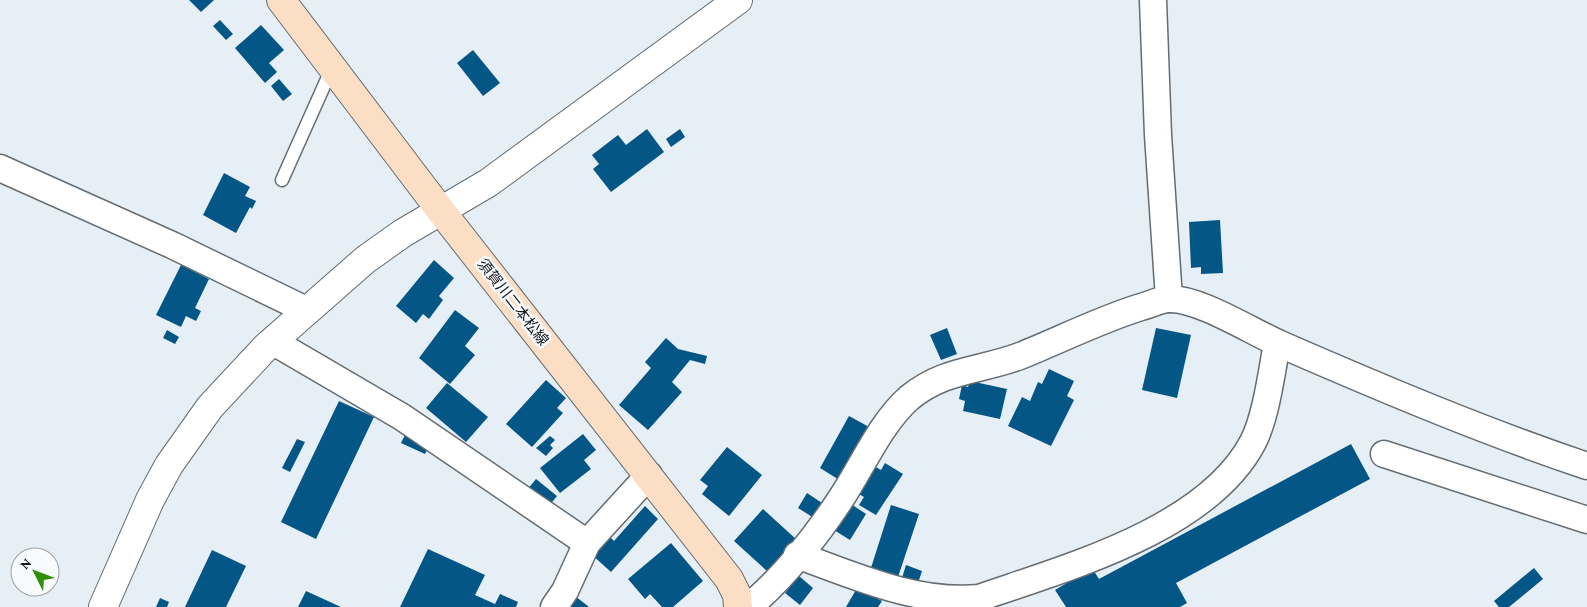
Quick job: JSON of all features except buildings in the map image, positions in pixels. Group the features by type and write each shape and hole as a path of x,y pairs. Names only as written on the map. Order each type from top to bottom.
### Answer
{"main road":[{"name":"須賀川二本松線","path":"281,0 441,211 729,579 737,595 738,607"}],"street":[{"path":"103,607 150,500 169,465 210,407 272,341 365,260 403,233 488,183 738,0"},
{"path":"1154,0 1158,135 1170,299"},
{"path":"0,168 172,245 306,310"},
{"path":"748,607 768,589 797,556 841,499 893,417 907,401 926,385 943,376 1004,362 1122,313 1170,299 1199,306 1277,343 1471,424 1587,466"},
{"path":"272,341 402,416 587,543"},
{"path":"797,556 896,590 955,600 978,598 1119,548 1168,523 1222,484 1253,442 1268,392 1277,343"},
{"path":"1384,454 1587,520"},
{"path":"554,607 565,591 587,543 649,476"}],"lane":[{"path":"282,180 332,68"}]}
